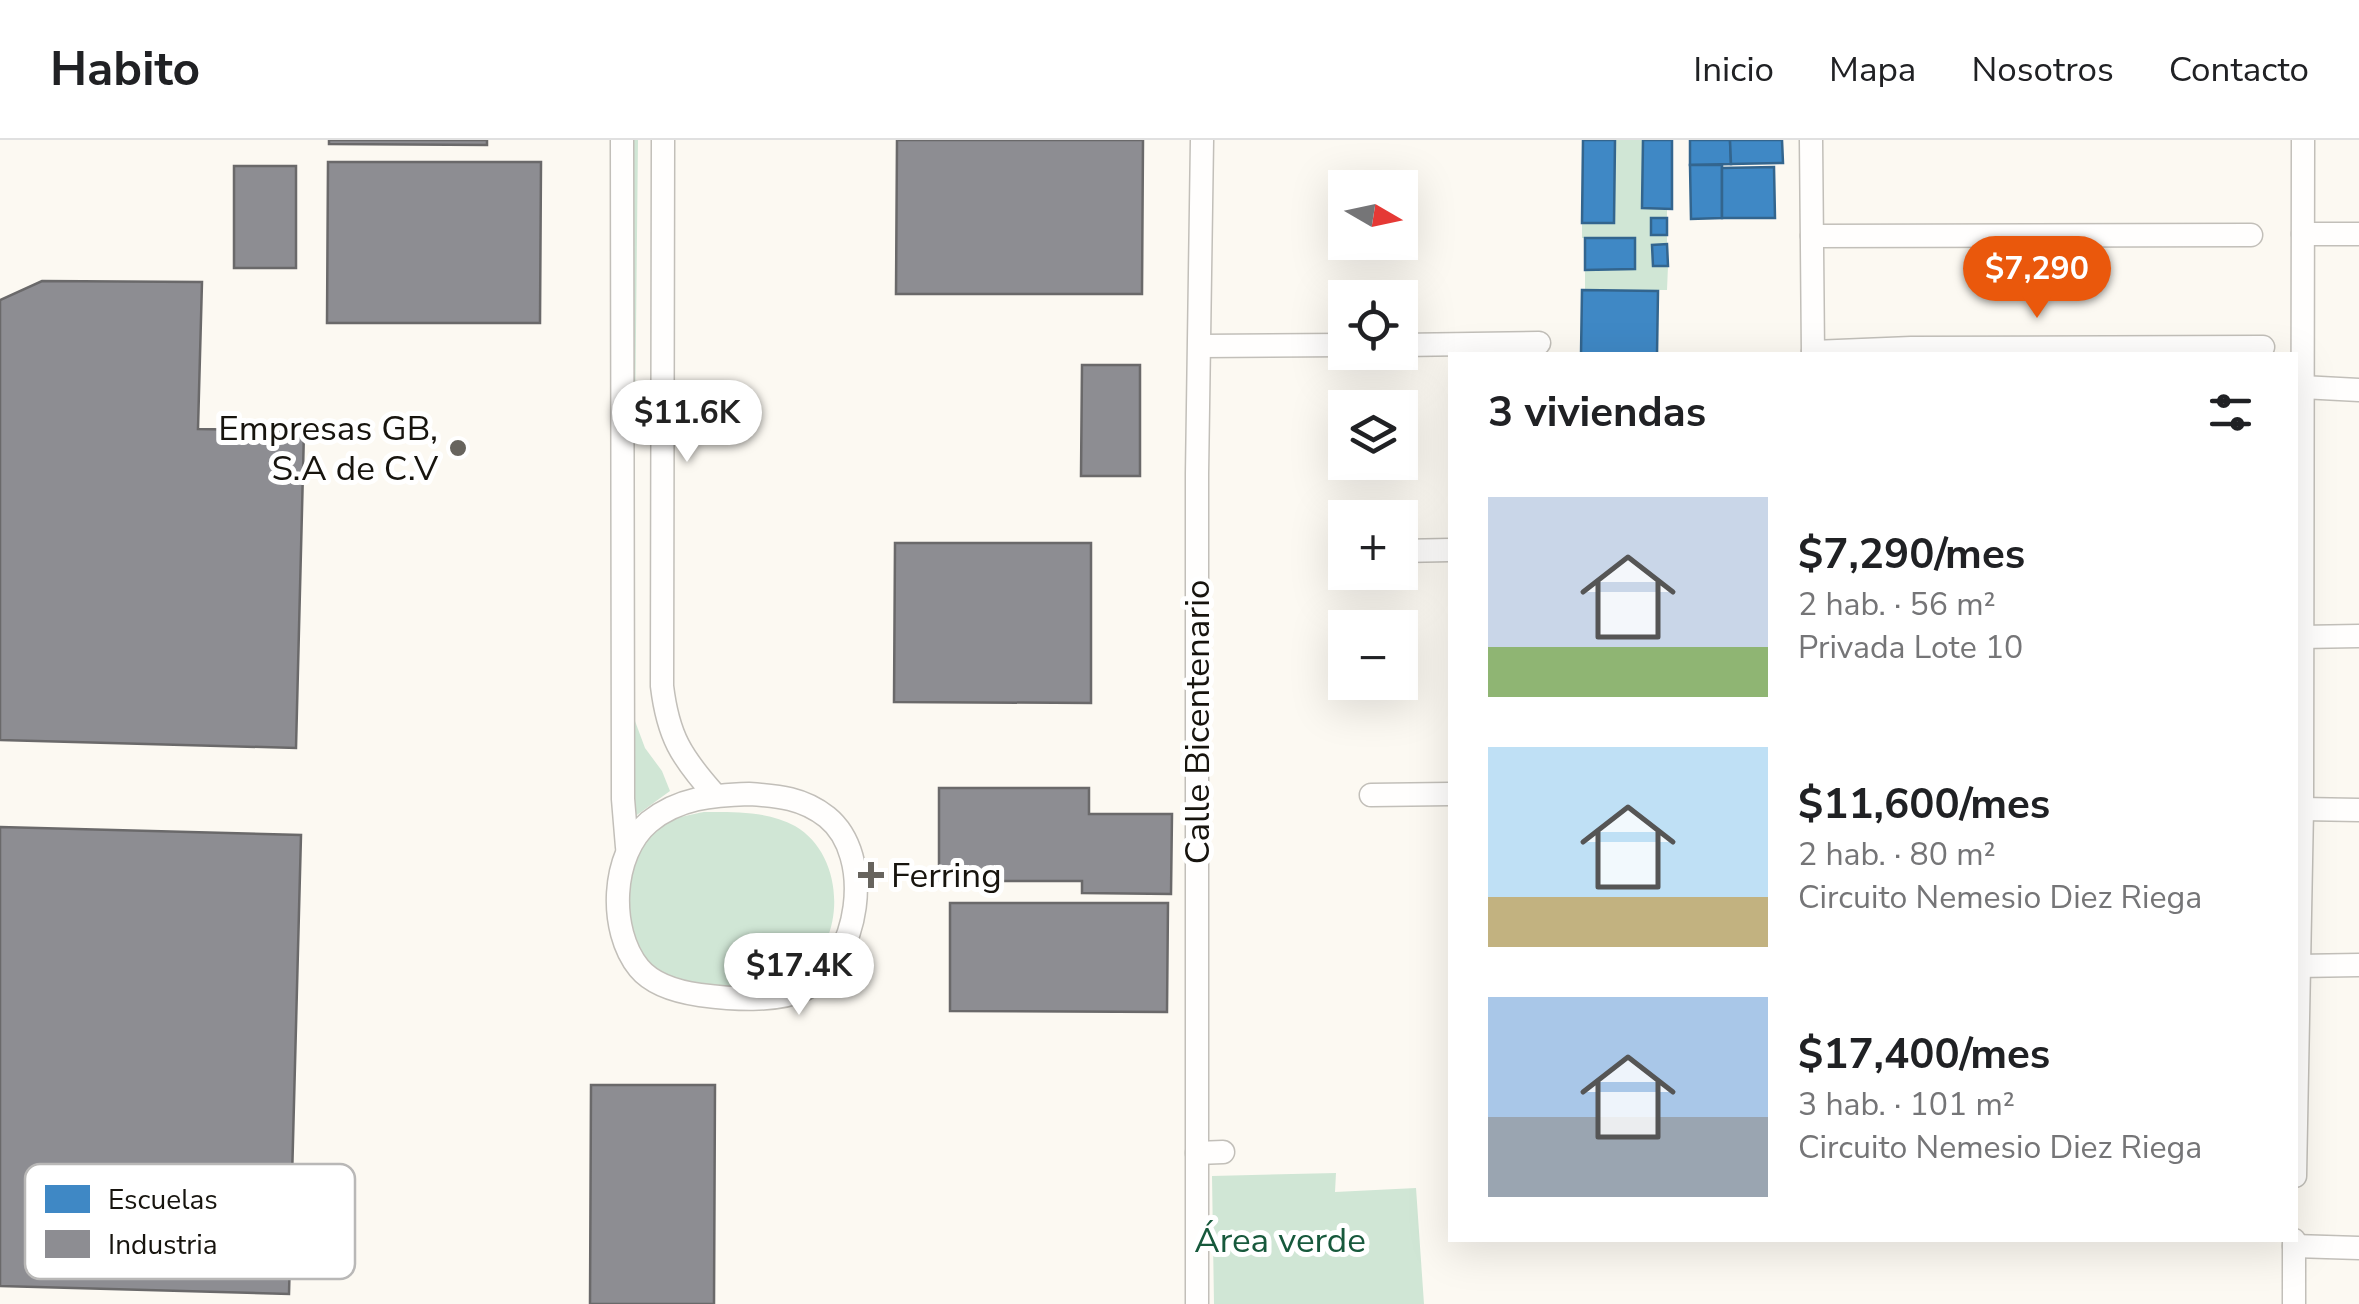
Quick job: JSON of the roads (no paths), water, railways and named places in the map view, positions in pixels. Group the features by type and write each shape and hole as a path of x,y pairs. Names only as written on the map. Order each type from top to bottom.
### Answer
{"street":[{"path":"622,140 620,428 627,847 620,920 628,950 641,970 662,986 698,995 782,996 806,988 830,969 848,942 856,885 845,840 831,820 806,803 784,796 715,795 685,801 647,822 627,847"},
{"path":"663,140 662,686 666,723 677,748 715,795"},
{"name":"Calle Bicentenario","path":"1197,1304 1198,474 1201,346 1214,225 1202,140"},
{"path":"1812,140 1813,352"},
{"path":"2303,140 2302,809 2298,966 2359,965"},
{"path":"2302,234 2359,234"},
{"path":"1812,236 2251,235"},
{"path":"1418,345 1539,343"},
{"path":"1201,346 1328,345"},
{"path":"1846,352 1911,348 2263,347"},
{"path":"2302,387 2359,390"},
{"path":"620,428 661,430"},
{"path":"1418,551 1448,550"},
{"path":"2302,637 2359,636"},
{"path":"1371,795 1448,794"},
{"path":"2302,809 2359,810"},
{"path":"1197,1153 1222,1152"},
{"path":"2294,1304 2294,1243 2359,1248"}],"place":[{"name":"Empresas GB, S.A de C.V","path":"458,448"},
{"name":"Ferring","path":"871,875"}],"park label":[{"name":"Área verde","path":"1280,1240"}]}
